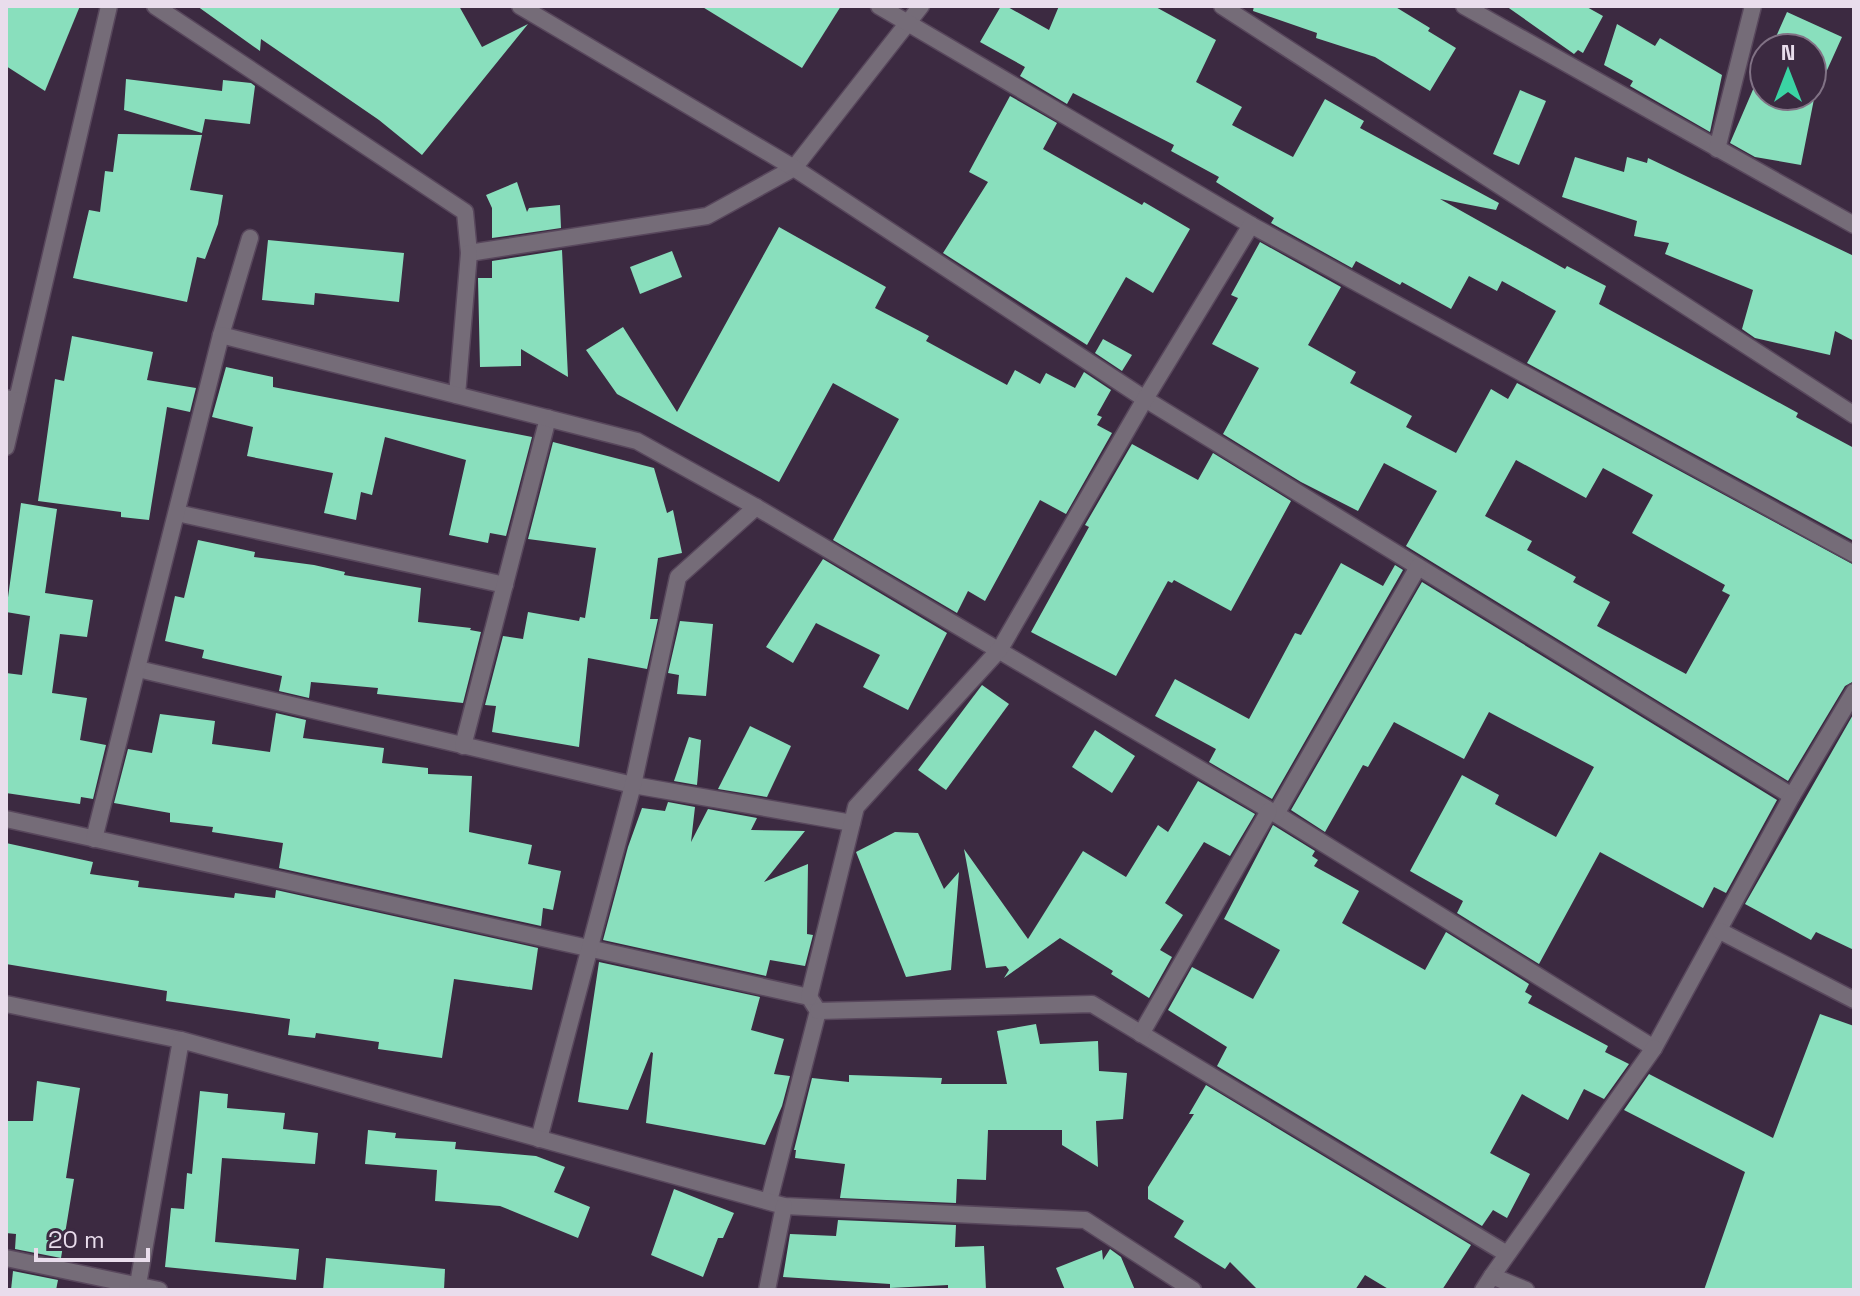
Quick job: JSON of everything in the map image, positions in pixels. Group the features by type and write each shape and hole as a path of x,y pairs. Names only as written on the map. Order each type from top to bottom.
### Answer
{"street":[{"path":"6,447 11,399 109,6"},
{"path":"155,6 465,212 469,253 457,395"},
{"path":"520,6 794,168 1145,399 1792,796"},
{"path":"879,6 1251,225 1854,554"},
{"path":"469,253 707,216 794,168 921,6"},
{"path":"1222,6 1854,415"},
{"path":"1464,6 1494,13 1717,149 1854,225"},
{"path":"1717,149 1753,6"},
{"path":"767,1290 777,1204 814,1004 856,807 1000,649 1145,399 1251,225"},
{"path":"94,839 221,335 250,238"},
{"path":"221,335 637,441 756,507 1273,812 1654,1048"},
{"path":"463,746 548,418"},
{"path":"539,1139 633,785 678,577 756,507"},
{"path":"177,513 505,585"},
{"path":"1141,1034 1418,567"},
{"path":"138,669 633,785 852,823"},
{"path":"1526,1290 1488,1283 1654,1048 1792,796 1854,692"},
{"path":"6,819 589,949 814,1004 1092,1004 1507,1254"},
{"path":"1720,931 1854,1000"},
{"path":"6,1004 181,1040 777,1204 1085,1220 1193,1290"},
{"path":"137,1288 181,1040"},
{"path":"6,1258 137,1288 159,1290"}],"building":[{"path":"6,6 80,6 45,91 6,66"},
{"path":"197,6 459,6 482,47 528,24 422,155 379,120 261,39 260,51"},
{"path":"701,6 841,6 802,68"},
{"path":"1001,6 1049,30 1059,6 1154,6 1216,40 1196,82 1242,107 1232,125 1293,157 1325,99 1364,121 1360,128 1499,203 1496,210 1440,199 1565,269 1567,266 1606,286 1599,304 1798,413 1796,417 1854,448 1854,541 1527,363 1556,311 1502,281 1497,291 1469,276 1451,309 1356,261 1352,268 1271,223 1274,218 1216,182 1219,177 1171,151 1174,145 1073,93 1067,104 1020,76 1025,67 980,42"},
{"path":"1254,6 1394,6 1456,48 1430,91 1375,57 1316,38 1317,33 1253,11"},
{"path":"1506,6 1585,6 1603,16 1583,53 1578,50 1574,54"},
{"path":"1787,12 1842,37 1828,68 1828,32 1778,32"},
{"path":"1617,24 1655,46 1660,38 1722,75 1710,132 1630,86 1633,81 1604,65"},
{"path":"126,79 222,91 223,80 251,83 255,86 250,124 205,119 202,133 124,110"},
{"path":"1520,90 1546,101 1519,165 1493,154"},
{"path":"1010,96 1057,123 1043,149 1190,229 1153,293 1126,277 1087,345 943,253 988,182 969,172"},
{"path":"1748,101 1748,112 1811,112 1801,165 1755,157 1730,143"},
{"path":"118,134 202,135 190,190 223,195 218,224 205,259 197,257 187,302 73,278 89,210 100,212 105,171 113,172"},
{"path":"1575,157 1624,172 1627,157 1647,163 1648,158 1854,256 1854,341 1835,331 1830,355 1755,338 1742,329 1753,290 1665,254 1669,243 1634,236 1637,221 1562,197"},
{"path":"517,182 527,212 529,208 560,205 561,228 492,238 492,208 486,195"},
{"path":"779,227 886,287 875,308 929,336 926,341 1007,385 1015,370 1040,384 1046,373 1075,388 1084,372 1111,390 1097,415 1102,417 1097,425 1112,433 1066,514 1040,500 985,601 968,591 957,613 833,540 899,419 833,383 779,482 617,394 586,350 623,327 677,412"},
{"path":"268,240 404,253 399,302 315,293 314,305 262,300"},
{"path":"1260,242 1341,287 1308,345 1356,372 1350,383 1412,416 1406,427 1456,453 1491,389 1508,399 1517,383 1854,565 1854,681 1845,686 1788,781 1406,546 1437,491 1384,463 1358,511 1301,482 1223,434 1259,368 1212,344 1238,298 1231,295","holes":["1516,460 1586,498 1603,468 1653,495 1632,533 1725,585 1722,591 1730,595 1686,674 1597,626 1610,602 1573,582 1576,577 1527,550 1532,541 1485,516"]},
{"path":"562,250 568,377 521,349 521,366 480,367 478,278 492,278 492,261"},
{"path":"672,251 682,277 640,294 630,267"},
{"path":"72,336 153,352 147,380 196,388 190,412 167,407 149,520 121,517 121,512 38,501 55,379 64,381"},
{"path":"1103,339 1132,355 1122,371 1095,353"},
{"path":"226,367 273,377 273,387 532,437 506,536 490,533 488,543 449,535 466,460 385,437 372,495 361,492 356,520 324,513 333,473 247,456 253,427 212,417"},
{"path":"553,442 654,468 667,513 673,510 682,553 658,558 650,619 658,619 647,669 588,658 579,747 492,732 496,706 485,705 503,636 523,639 528,612 579,621 580,617 585,618 596,548 528,539"},
{"path":"1132,444 1198,480 1213,453 1291,501 1231,611 1174,580 1172,583 1168,581 1116,676 1031,632 1089,527 1085,525"},
{"path":"21,503 57,509 45,593 93,600 87,637 60,634 52,693 87,698 80,740 106,745 93,799 81,797 80,804 6,793 6,673 22,675 30,616 6,612"},
{"path":"198,540 255,552 254,557 314,565 345,572 344,575 421,588 418,622 481,632 463,703 377,694 378,688 311,682 309,698 279,691 282,676 202,658 204,650 165,641 175,596 184,598"},
{"path":"823,559 947,633 908,710 863,687 880,655 816,623 793,663 766,647"},
{"path":"1341,563 1383,586 1395,565 1403,570 1272,799 1209,762 1216,749 1155,716 1175,679 1249,719 1295,633 1301,635"},
{"path":"1422,582 1777,800 1726,893 1714,887 1703,908 1600,852 1539,964 1457,913 1463,901 1410,871 1462,775 1499,795 1495,804 1556,837 1594,767 1489,712 1464,759 1394,722 1368,767 1363,765 1325,832 1291,810"},
{"path":"680,621 713,624 706,696 677,694 679,675 668,673"},
{"path":"982,685 1009,704 946,790 918,770"},
{"path":"276,713 306,720 303,738 384,748 382,763 428,768 428,774 472,776 469,832 532,845 528,864 561,871 553,910 543,908 541,926 279,868 283,843 212,832 213,827 170,822 170,813 114,803 128,749 152,753 160,714 215,721 212,744 270,752"},
{"path":"1854,713 1854,950 1816,932 1811,940 1745,904"},
{"path":"750,726 791,746 767,797 718,789"},
{"path":"1095,730 1135,756 1112,793 1072,767"},
{"path":"689,737 701,740 697,785 674,781"},
{"path":"1198,781 1255,814 1230,856 1204,842 1165,903 1183,915 1160,950 1172,957 1149,998 1060,938 1004,978 1009,970 1006,966 986,968 964,849 1028,939 1083,851 1126,877 1158,825 1168,832"},
{"path":"668,802 695,807 691,842 708,809 757,818 751,830 805,831 764,882 808,864 807,934 813,935 805,966 770,960 766,976 603,940 642,808 665,811"},
{"path":"1273,825 1315,851 1312,856 1318,860 1314,866 1359,891 1342,923 1425,970 1446,932 1529,984 1525,992 1532,996 1528,1003 1608,1046 1605,1052 1629,1064 1604,1099 1584,1089 1568,1120 1522,1094 1490,1153 1530,1174 1507,1218 1493,1210 1482,1226 1217,1066 1227,1047 1168,1010 1192,967 1253,999 1280,950 1224,919"},
{"path":"895,832 918,833 944,889 959,872 951,970 906,977 856,852"},
{"path":"6,843 93,862 90,874 139,881 138,887 234,898 235,893 275,898 276,890 538,948 532,990 454,979 442,1058 378,1049 379,1042 316,1033 315,1038 288,1035 290,1019 166,1001 167,991 6,964"},
{"path":"599,962 760,997 751,1030 784,1039 774,1074 790,1076 782,1106 765,1145 646,1123 651,1052 628,1110 578,1102"},
{"path":"1820,1014 1854,1026 1854,1290 1704,1290 1745,1172 1624,1110 1649,1074 1773,1138"},
{"path":"1036,1024 1040,1044 1098,1041 1099,1071 1127,1073 1123,1119 1096,1121 1098,1167 1062,1145 1062,1130 988,1130 986,1180 957,1179 956,1203 840,1198 845,1164 795,1158 794,1150 812,1078 849,1082 849,1075 942,1078 941,1084 1007,1084 997,1031"},
{"path":"37,1081 80,1088 66,1178 74,1179 61,1258 15,1249 16,1234 6,1233 6,1121 33,1121"},
{"path":"1206,1085 1471,1245 1442,1290 1390,1290 1365,1275 1355,1290 1258,1290 1230,1262 1225,1269 1174,1237 1184,1221 1148,1199 1148,1187 1194,1114 1189,1114"},
{"path":"200,1091 228,1094 227,1108 285,1113 283,1129 318,1133 315,1164 222,1158 215,1242 299,1249 296,1280 165,1267 171,1208 184,1209 187,1173 192,1174"},
{"path":"368,1130 396,1133 395,1138 456,1142 455,1149 536,1156 565,1167 554,1192 590,1207 578,1238 500,1206 435,1201 437,1170 365,1164"},
{"path":"674,1189 734,1213 723,1238 718,1238 703,1277 651,1255"},
{"path":"838,1220 956,1225 955,1247 984,1246 986,1290 948,1290 948,1285 890,1288 890,1284 783,1277 790,1234 836,1236"},
{"path":"1110,1249 1121,1257 1135,1290 1065,1290 1056,1268 1102,1250 1103,1260"},
{"path":"326,1258 445,1269 444,1290 323,1290"},
{"path":"13,1271 58,1280 56,1290 11,1290"}]}
